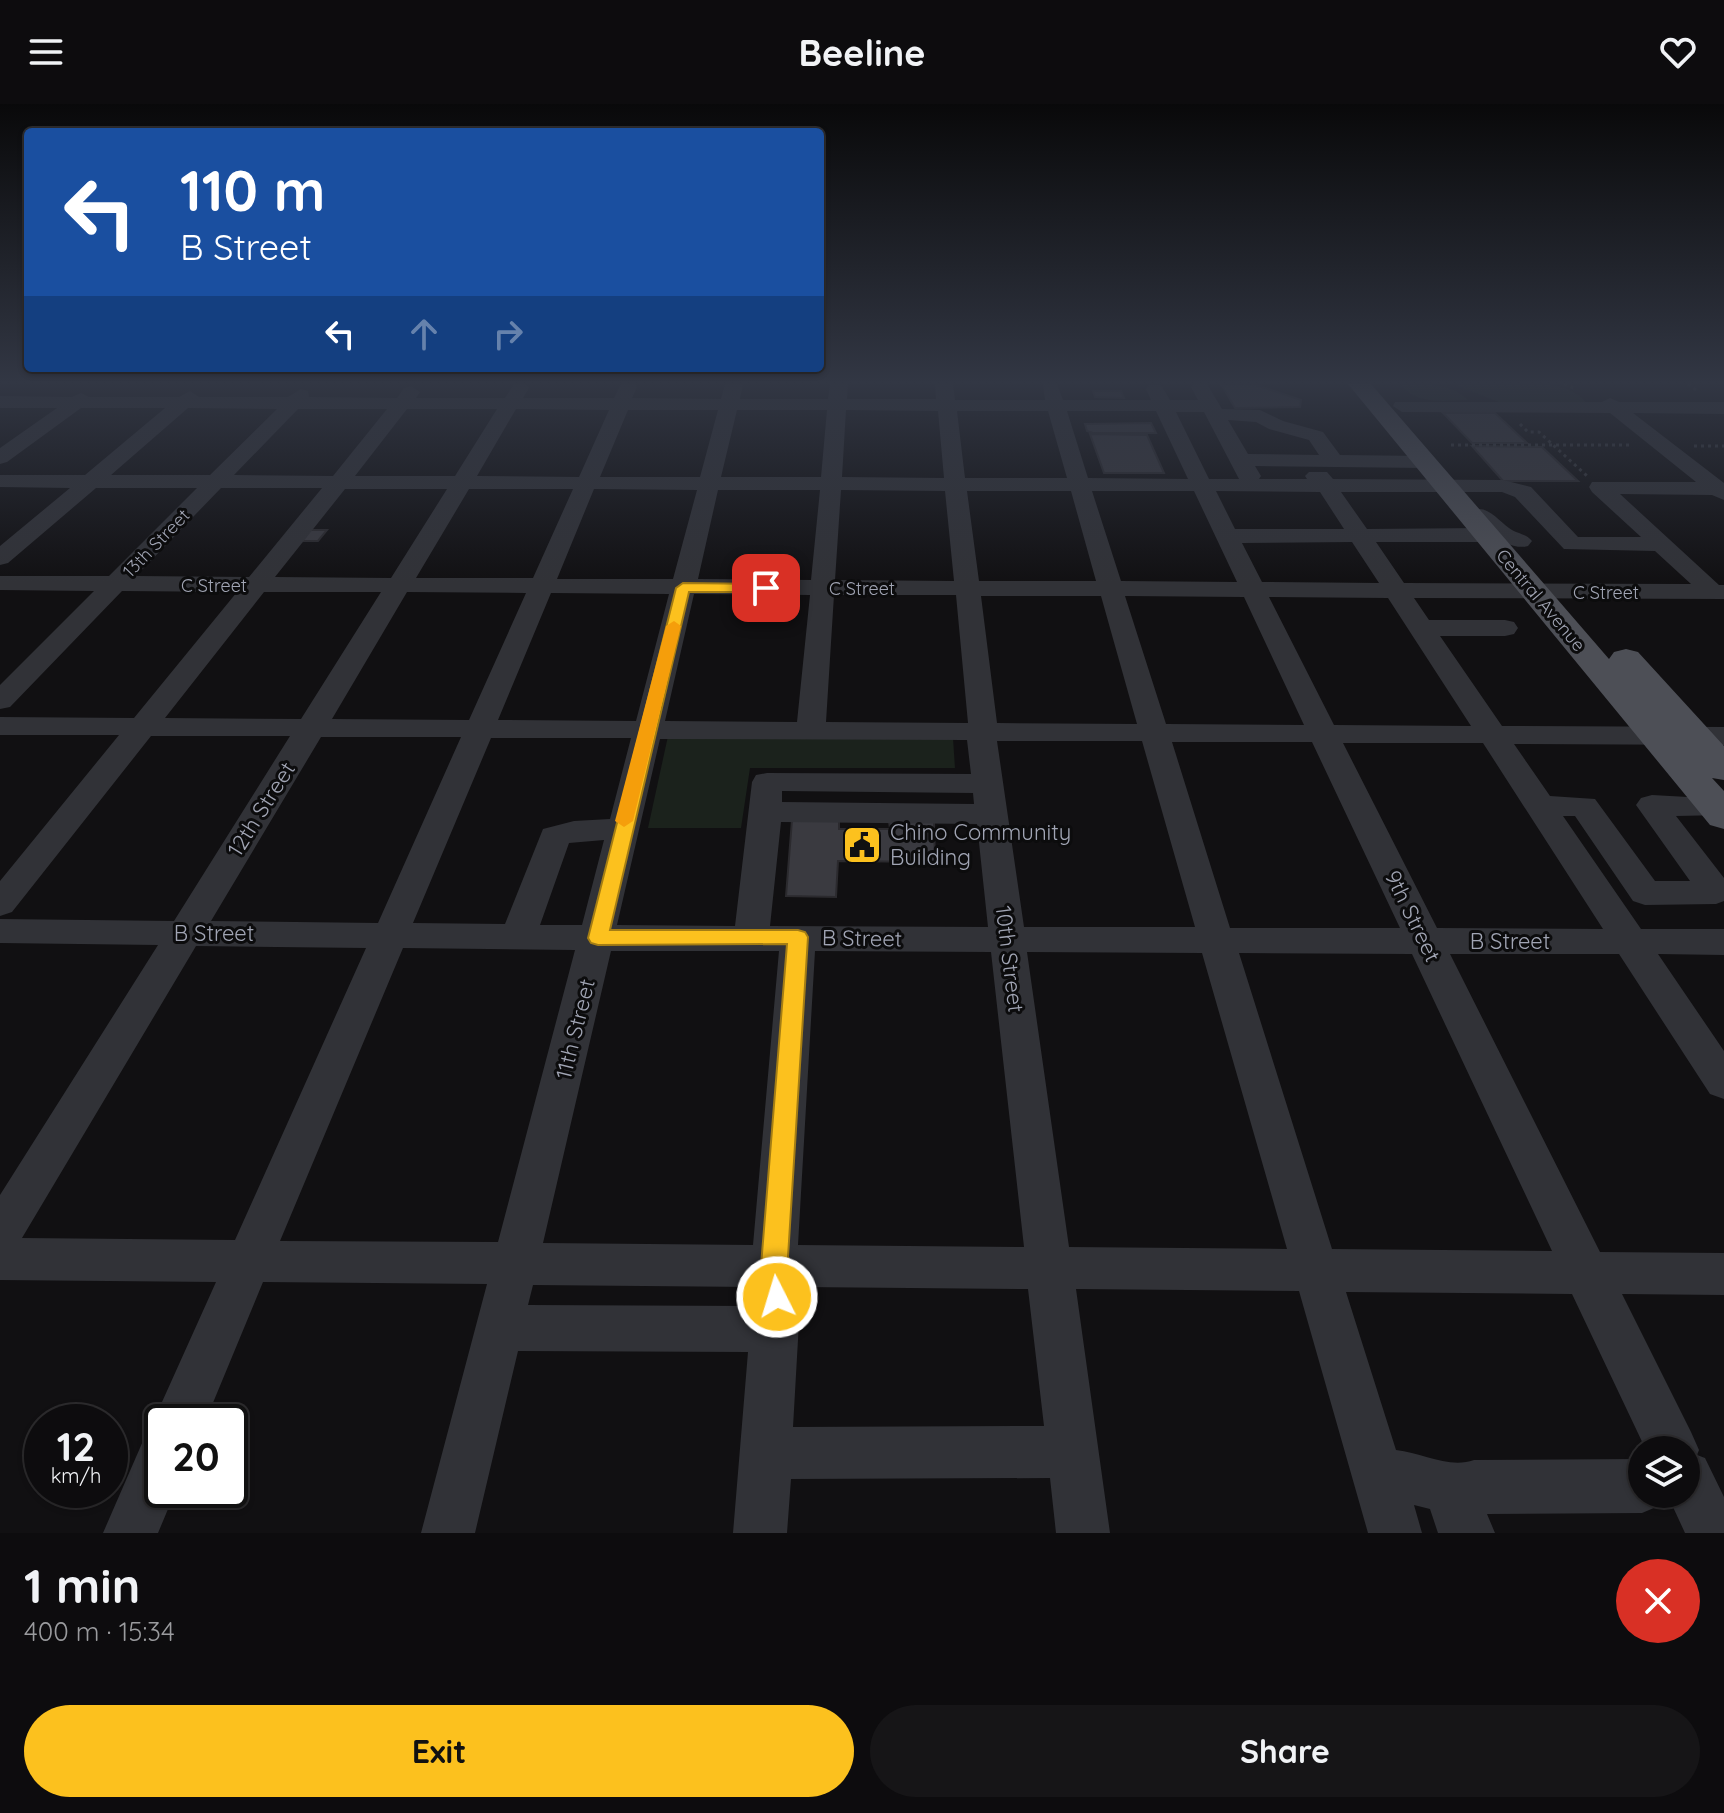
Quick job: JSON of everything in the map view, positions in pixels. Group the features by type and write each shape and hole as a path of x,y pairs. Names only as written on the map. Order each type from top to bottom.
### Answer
{"main road":[{"name":"Central Avenue","path":"1415,451 1425,462 1460,486 1520,541 1550,592 1656,736 1720,811"},
{"name":"Central Avenue","path":"1434,451 1460,486 1479,526 1710,736 1724,769"}],"street":[{"path":"0,558 126,451"},
{"name":"13th Street","path":"0,701 248,451"},
{"path":"0,904 365,451"},
{"name":"12th Street","path":"0,1234 482,451"},
{"path":"187,1404 600,451"},
{"name":"11th Street","path":"448,1533 717,451"},
{"path":"811,731 833,451"},
{"name":"10th Street","path":"951,451 989,799 1083,1533"},
{"path":"1068,451 1395,1533"},
{"name":"9th Street","path":"1184,451 1586,1273 1657,1436"},
{"path":"1236,451 1246,468"},
{"path":"1322,451 1337,491 1398,591 1724,1083"},
{"path":"1671,451 1722,490"},
{"path":"1228,536 1337,491 1425,462"},
{"path":"1198,480 1246,468 1479,526 1487,518 1501,533 1520,541"},
{"path":"0,481 1078,484 1198,480 1337,491 1503,486 1523,492 1572,544 1662,544"},
{"path":"1722,490 1600,487 1712,591 1724,615"},
{"name":"C Street","path":"0,583 1712,591"},
{"path":"1422,628 1505,628"},
{"path":"0,726 1710,736"},
{"path":"751,937 766,812 989,799"},
{"path":"1539,806 1584,806 1645,893 1716,892 1652,805 1720,811"},
{"path":"518,936 555,836 574,831 622,829"},
{"name":"B Street","path":"0,931 598,938 1724,942"},
{"path":"760,1533 798,937"},
{"path":"0,1259 1724,1274"},
{"path":"498,1328 774,1329"},
{"path":"766,1453 1073,1452"},
{"path":"1378,1476 1406,1476 1434,1482 1463,1513 1474,1487 1628,1479"},
{"path":"130,1533 144,1501"},
{"name":"9th Street","path":"1696,1508 1713,1533"}],"path":[{"path":"1560,451 1588,477"}],"shaded area":[{"path":"668,736 953,738 955,768 750,768 741,828 648,828"}],"building":[{"path":"1096,451 1154,451 1164,473 1104,473"},
{"path":"1476,451 1546,451 1578,481 1503,481"},
{"path":"309,530 327,530 318,541 299,541"},
{"name":"Chino Community Building","path":"792,820 839,821 839,829 890,829 889,821 934,821 935,862 838,861 836,897 786,896"}],"slow traffic":[{"path":"624,821 674,626"}],"place":[{"name":"Chino Community Building","path":"862,845"}],"route":[{"path":"766,588 683,588 622,829 598,938 798,937 774,1266 779,1266 777,1297"}]}
